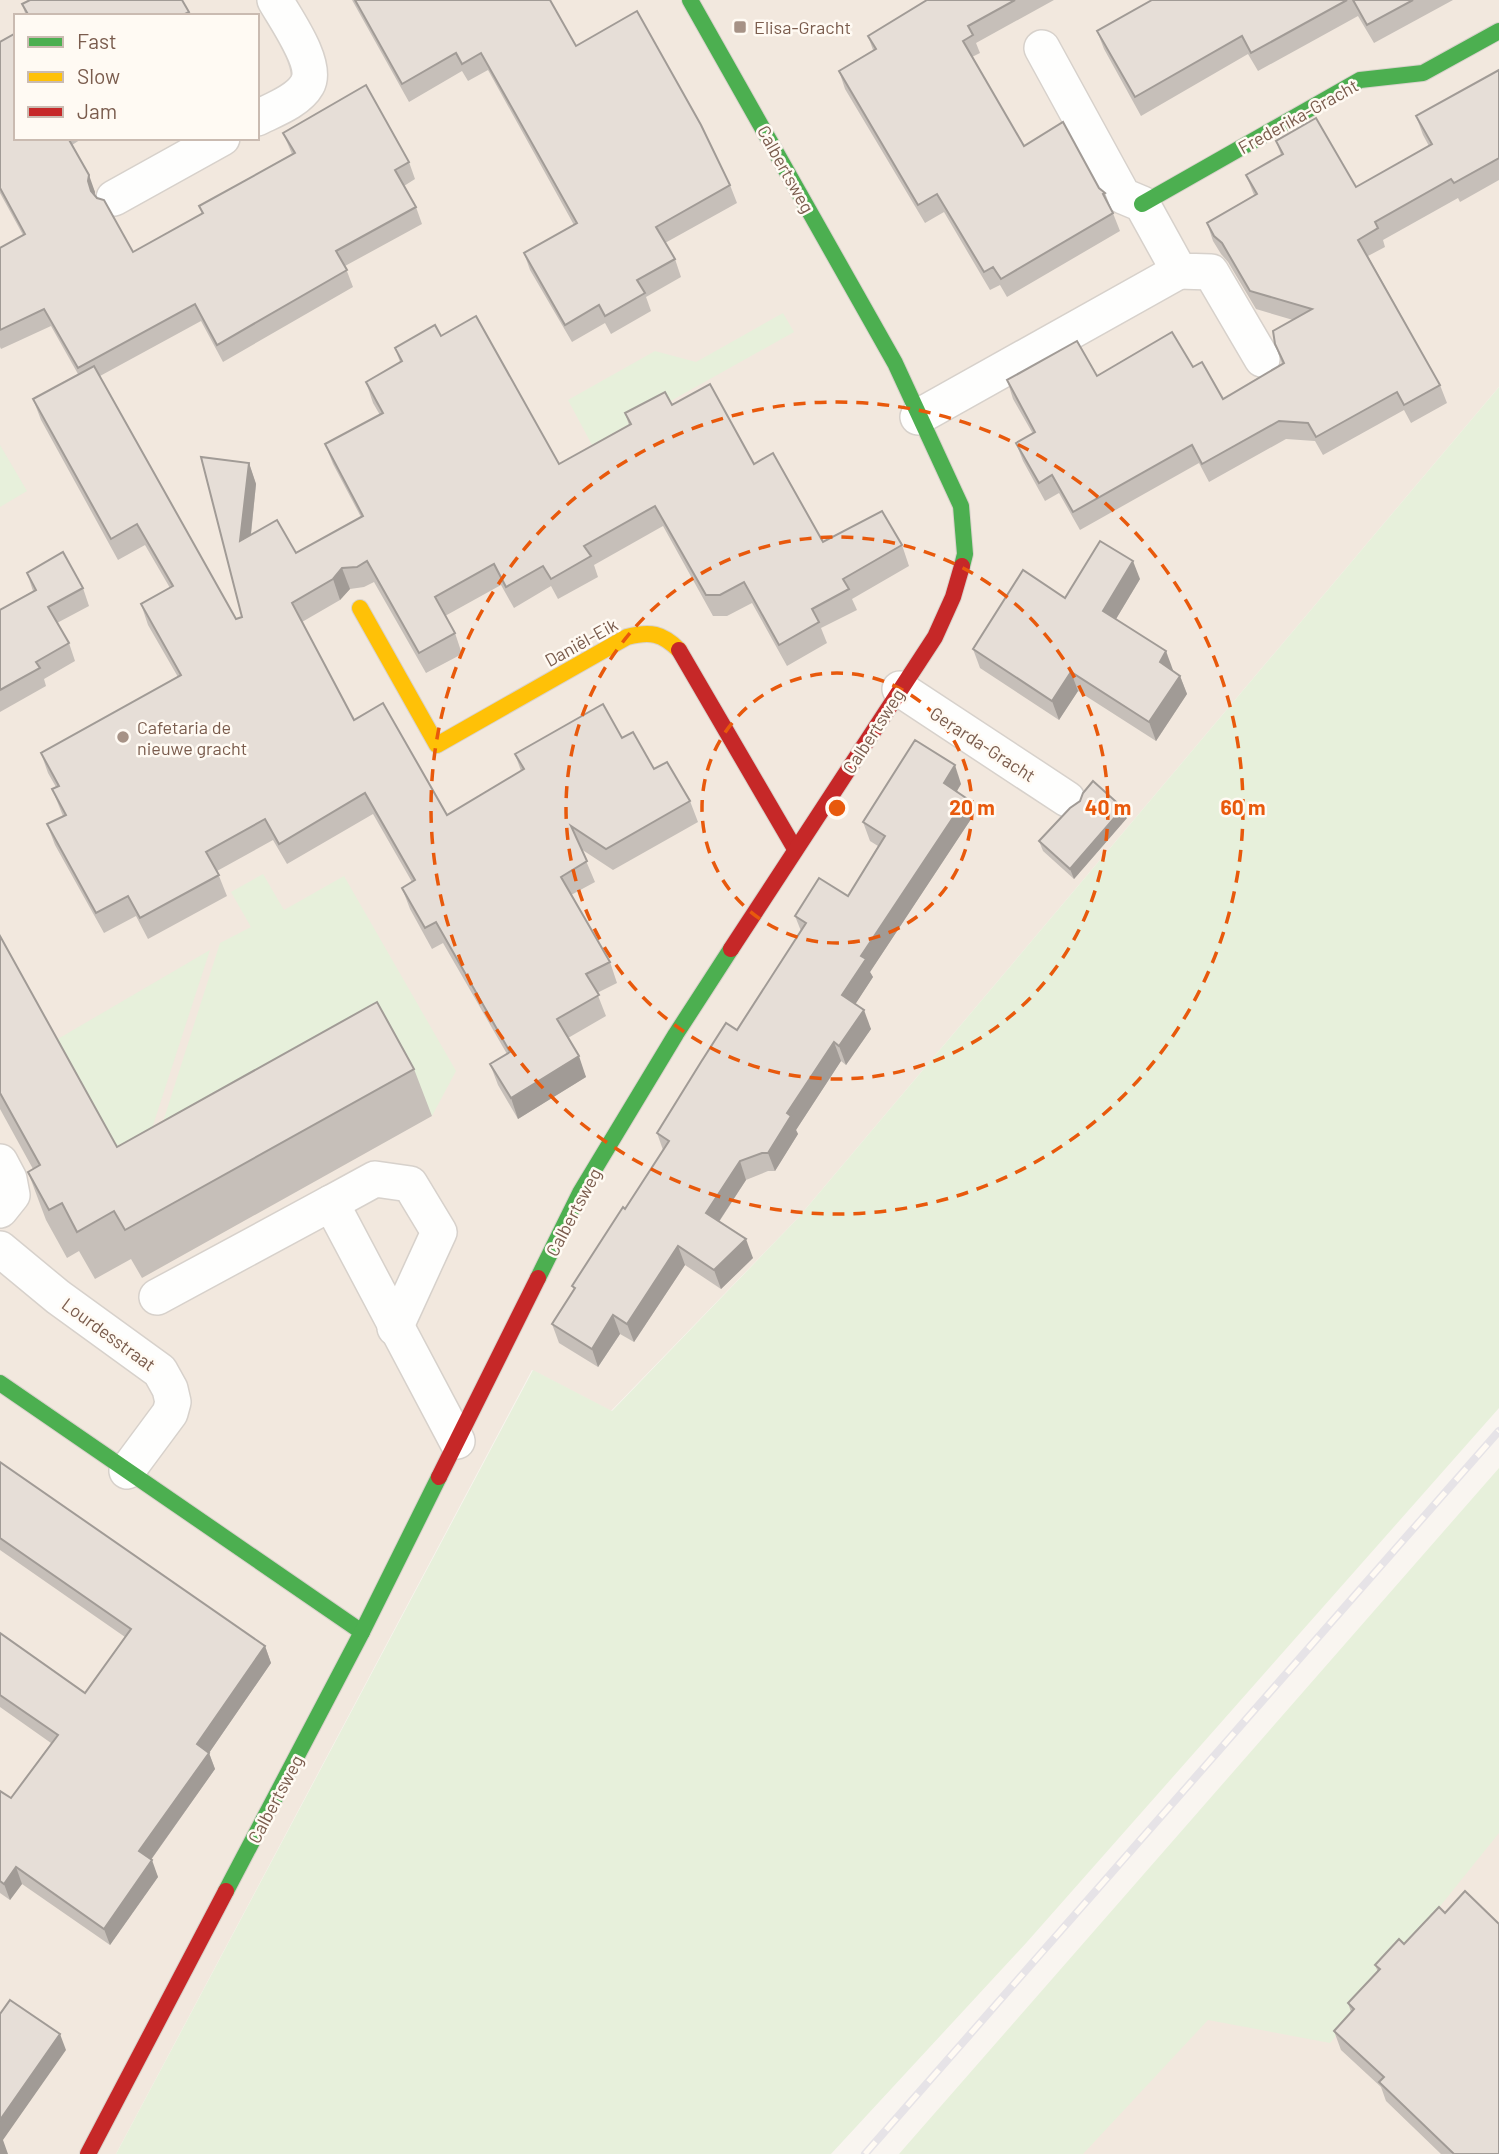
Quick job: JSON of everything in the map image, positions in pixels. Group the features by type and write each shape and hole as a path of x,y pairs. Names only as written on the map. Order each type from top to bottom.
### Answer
{"street":[{"path":"259,117 295,97 307,87 310,79 306,55 275,0"},
{"name":"Calbertsweg","path":"88,2154 362,1632 580,1193 676,1034 934,637 953,597 965,554 961,506 895,363 690,0"},
{"name":"Frederika-Gracht","path":"1142,204 1360,80 1423,73 1499,31"},
{"path":"1042,48 1123,196 1142,204 1178,271"},
{"path":"114,198 218,140"},
{"path":"918,417 1178,271 1211,272 1262,359"},
{"name":"Daniël-Eik","path":"360,608 437,745 627,637 648,631 665,636 681,651 795,849"},
{"name":"Gerarda-Gracht","path":"900,690 1067,799"},
{"path":"0,1162 9,1179 12,1195 0,1210"},
{"path":"158,1297 375,1179 410,1184 439,1232 395,1328"},
{"path":"331,1203 457,1441"},
{"name":"Lourdesstraat","path":"0,1249 58,1297 160,1371 173,1402 170,1413 127,1471"},
{"path":"0,1384 362,1632"}],"shaded area":[{"path":"0,0 1499,0 1499,387 798,1218 611,1411 532,1370 116,2154 0,2154"},
{"path":"1499,1663 1499,2154 961,2154"}],"green space":[{"path":"783,313 794,332 592,445 568,400 655,351 696,362"},
{"path":"1499,387 1499,1408 1027,1942 831,2154 116,2154 533,1370 612,1411 798,1218"},
{"path":"0,445 27,491 0,507"},
{"path":"263,874 284,910 344,876 456,1071 432,1116 395,1051 141,1191 220,943 251,927 231,892"},
{"path":"210,950 132,1190 51,1043"},
{"path":"1499,1468 1499,1833 1330,2043 1208,2020 1083,2154 899,2154"}],"building":[{"path":"30,0 182,0 189,12 28,14 22,4"},
{"path":"355,0 550,0 576,46 637,11 701,125 730,185 656,227 675,259 637,280 645,293 605,316 599,305 565,325 524,253 577,223 481,53 462,64 456,53 402,84"},
{"path":"927,0 1015,0 968,26 973,35 963,41 1024,146 1063,122 1099,188 1105,193 1103,194 1113,213 1001,279 993,267 984,272 937,194 918,205 839,71 876,49 868,36"},
{"path":"1152,0 1347,0 1251,53 1242,36 1135,97 1097,31"},
{"path":"1353,0 1413,0 1367,25"},
{"path":"14,34 14,140 69,140 89,175 91,191 97,198 104,200 133,252 203,213 199,206 295,153 283,133 366,85 409,162 395,170 416,207 336,251 347,270 217,345 195,304 78,368 44,309 0,330 0,248 25,234 0,188 0,42"},
{"path":"1499,70 1499,158 1454,183 1451,179 1375,222 1378,228 1358,240 1440,385 1404,405 1397,392 1316,437 1308,423 1279,421 1202,464 1192,445 1073,512 1052,475 1039,483 1016,443 1035,432 1007,380 1077,341 1097,376 1172,332 1193,367 1202,362 1223,399 1284,363 1275,344 1273,331 1312,309 1250,291 1207,223 1257,194 1246,175 1283,154 1276,141 1316,118 1356,187 1432,144 1416,116"},
{"path":"476,316 559,464 631,424 625,413 665,392 672,405 710,384 754,464 773,453 823,542 882,511 902,545 843,579 849,589 812,609 819,622 779,645 744,582 720,595 706,595 655,506 584,546 591,556 551,579 543,566 506,587 494,564 435,597 455,633 419,653 367,561 357,567 342,568 333,579 292,603 354,720 383,703 447,815 524,769 515,754 603,704 622,738 633,732 654,769 667,762 690,801 606,849 571,826 587,861 561,877 610,962 586,974 599,995 557,1019 579,1056 511,1098 490,1064 510,1052 436,922 425,928 402,888 415,880 365,793 279,844 265,819 206,852 219,875 140,918 128,896 96,913 47,824 66,815 52,789 59,786 41,753 181,675 141,604 173,586 137,524 111,539 33,399 94,366 236,619 242,617 201,457 249,463 240,541 277,520 296,553 363,516 325,444 383,413 366,382 402,361 395,348 435,325 441,336"},
{"path":"1100,541 1133,561 1103,611 1166,651 1160,662 1180,676 1149,722 1071,672 1052,701 973,649 1023,570 1065,598"},
{"path":"63,552 83,588 48,607 69,643 36,662 40,668 0,690 0,610 36,590 27,573"},
{"path":"915,740 955,765 944,783 966,798 861,956 866,959 842,995 864,1010 839,1046 834,1042 787,1113 791,1116 768,1153 740,1161 706,1213 746,1239 714,1270 678,1246 627,1324 613,1315 592,1349 552,1324 575,1288 572,1286 669,1141 657,1133 726,1023 737,1030 806,923 795,916 819,878 848,896 885,836 863,822"},
{"path":"1093,781 1123,808 1070,869 1039,841 1080,801"},
{"path":"0,936 117,1147 377,1002 414,1069 125,1230 114,1211 77,1232 62,1203 49,1210 28,1172 40,1165 0,1093"},
{"path":"0,1462 265,1646 197,1744 209,1753 139,1851 152,1860 104,1929 16,1867 4,1884 0,1881 0,1791 11,1798 58,1735 0,1695 0,1633 85,1693 131,1629 0,1538"},
{"path":"1465,1891 1499,1924 1499,2154 1454,2154 1379,2082 1384,2077 1334,2031 1354,2009 1348,2003 1380,1969 1375,1965 1399,1939 1404,1944 1439,1907 1445,1913"},
{"path":"10,2000 60,2034 0,2120 0,2014"}],"railway":[{"path":"865,2154 1499,1431"}],"traffic: fast":[{"path":"690,0 895,363 961,506 965,554 962,566"},
{"path":"1142,204 1360,80 1423,73 1499,31"},
{"path":"538,1278 580,1193 731,949"},
{"path":"0,1383 362,1632"},
{"path":"226,1891 362,1632 439,1477"}],"traffic: slow":[{"path":"360,608 437,745 627,637 655,635 667,640 679,650"}],"traffic: jam":[{"path":"731,949 935,637 953,597 962,566"},
{"path":"679,650 795,849"},
{"path":"439,1477 538,1278"},
{"path":"88,2154 226,1891"}],"place":[{"name":"Elisa-Gracht","path":"740,27"},
{"name":"Cafetaria de nieuwe gracht","path":"123,737"}]}
